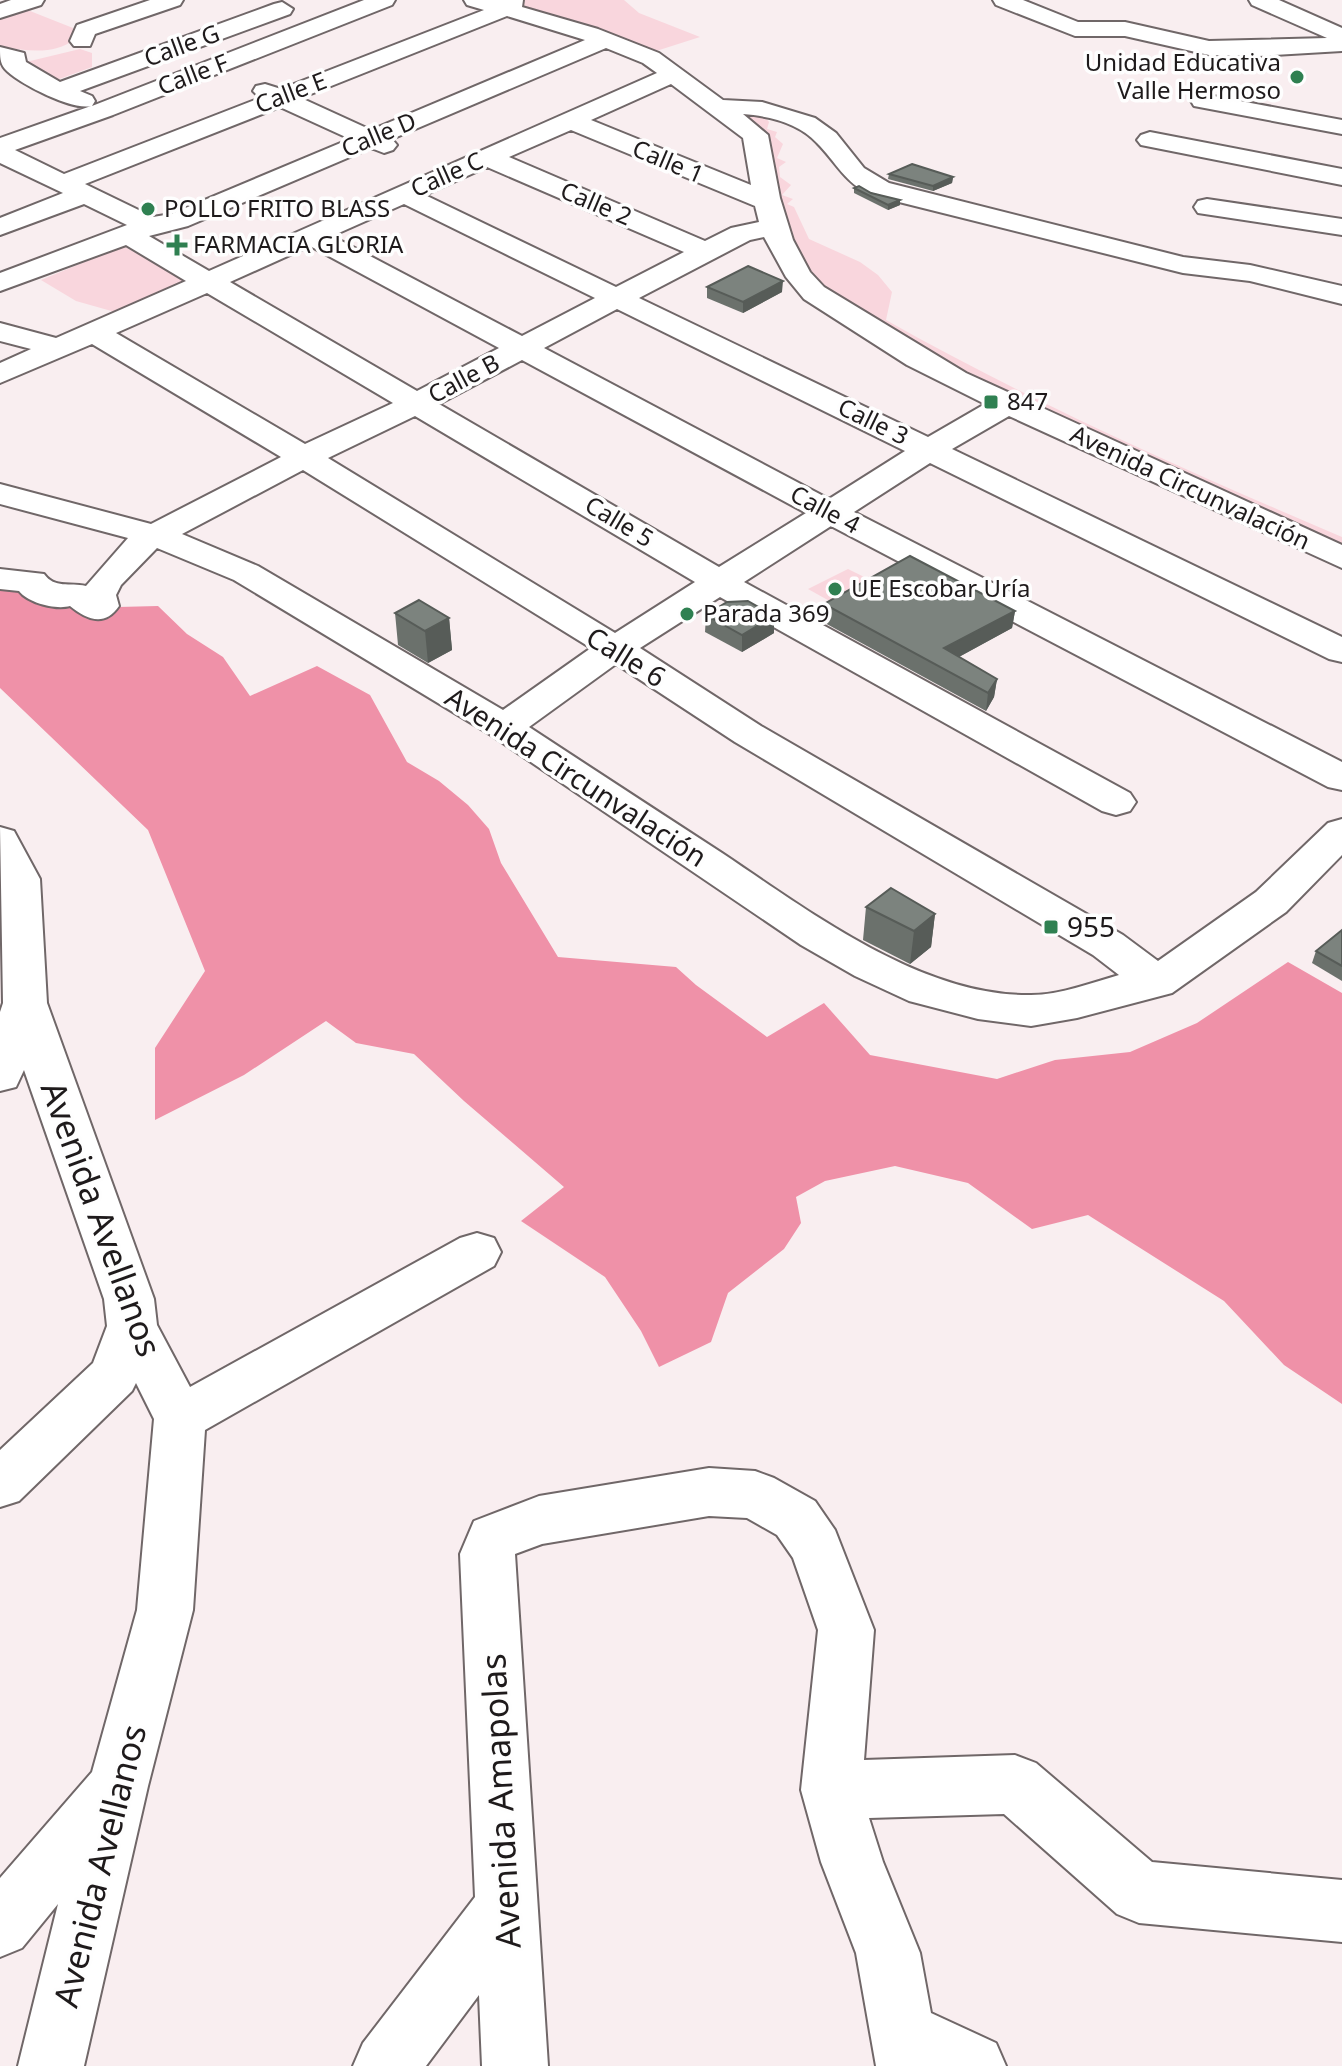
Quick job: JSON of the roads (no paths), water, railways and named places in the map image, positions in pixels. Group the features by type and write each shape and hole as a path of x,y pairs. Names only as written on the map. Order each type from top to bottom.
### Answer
{"street":[{"path":"0,11 33,0"},
{"path":"62,49 85,30 172,0"},
{"name":"Calle G","path":"58,91 306,0"},
{"name":"Calle F","path":"0,147 104,110 384,0"},
{"name":"Avenida Circunvalación","path":"475,0 512,4 651,58 755,135 770,214 805,285 814,293 918,359 1007,404 1342,558"},
{"path":"1004,0 1075,29 1099,32 1125,29 1223,49 1342,44"},
{"path":"1260,0 1342,36"},
{"name":"Calle E","path":"0,227 74,189 279,97 512,4"},
{"path":"1104,6 1126,20 1129,24 1125,29"},
{"name":"Calle D","path":"0,283 138,230 179,220 362,136 598,37"},
{"path":"103,75 103,57 99,50 62,49 8,56 14,65 58,91 104,110"},
{"path":"211,69 449,173"},
{"name":"Calle C","path":"0,374 675,74"},
{"path":"1203,101 1342,127"},
{"path":"721,107 742,107 809,123 826,137 854,176 880,189 1206,270 1250,273 1342,295"},
{"name":"Calle 1","path":"569,120 770,214"},
{"path":"1150,140 1342,177"},
{"path":"0,153 74,189 138,230"},
{"name":"Calle 2","path":"486,157 706,251"},
{"name":"Calle 3","path":"403,194 1342,651"},
{"path":"1207,207 1342,227"},
{"name":"Calle B","path":"0,579 32,581 35,589 61,598 62,594 77,594 96,610 102,606 99,595 106,581 153,534 418,403 741,234 770,214"},
{"name":"Calle 5","path":"138,230 206,281 721,583 1116,802"},
{"name":"Calle 4","path":"311,236 831,513 1342,778"},
{"path":"1294,282 1319,279 1342,283"},
{"path":"0,332 60,348"},
{"name":"Calle 6","path":"94,333 304,457 615,648 748,734 1108,945 1161,980"},
{"path":"504,727 615,648 930,449 1007,404"},
{"name":"Avenida Circunvalación","path":"0,494 153,534 212,555 246,573 504,727 816,935 870,966 924,990 978,1004 1031,1011 1077,1003 1199,971 1272,920 1342,855"},
{"path":"1161,980 1253,917 1342,832"},
{"name":"Avenida Avellanos","path":"0,840 20,879 25,1003 129,1299 132,1326 180,1418 165,1610 118,1786 51,2066"},
{"path":"1077,1003 1078,976 1108,945"},
{"path":"0,1075 25,1003"},
{"path":"180,1418 477,1252"},
{"path":"0,1484 114,1376 132,1326"},
{"name":"Avenida Amapolas","path":"515,2066 487,1554 493,1538 539,1520 709,1492 755,1495 796,1518 816,1547 846,1630 831,1790"},
{"path":"973,2066 907,2050 888,1953 852,1862 831,1790 1015,1784 1139,1892 1342,1911"},
{"path":"0,1926 118,1786"},
{"path":"386,2066 505,1908"}],"place":[{"name":"Unidad Educativa Valle Hermoso","path":"1297,77"},
{"name":"POLLO FRITO BLASS","path":"148,209"},
{"name":"FARMACIA GLORIA","path":"177,245"},
{"name":"847","path":"991,402"},
{"name":"UE Escobar Uría","path":"835,589"},
{"name":"Parada 369","path":"687,614"},
{"name":"955","path":"1051,927"}]}
